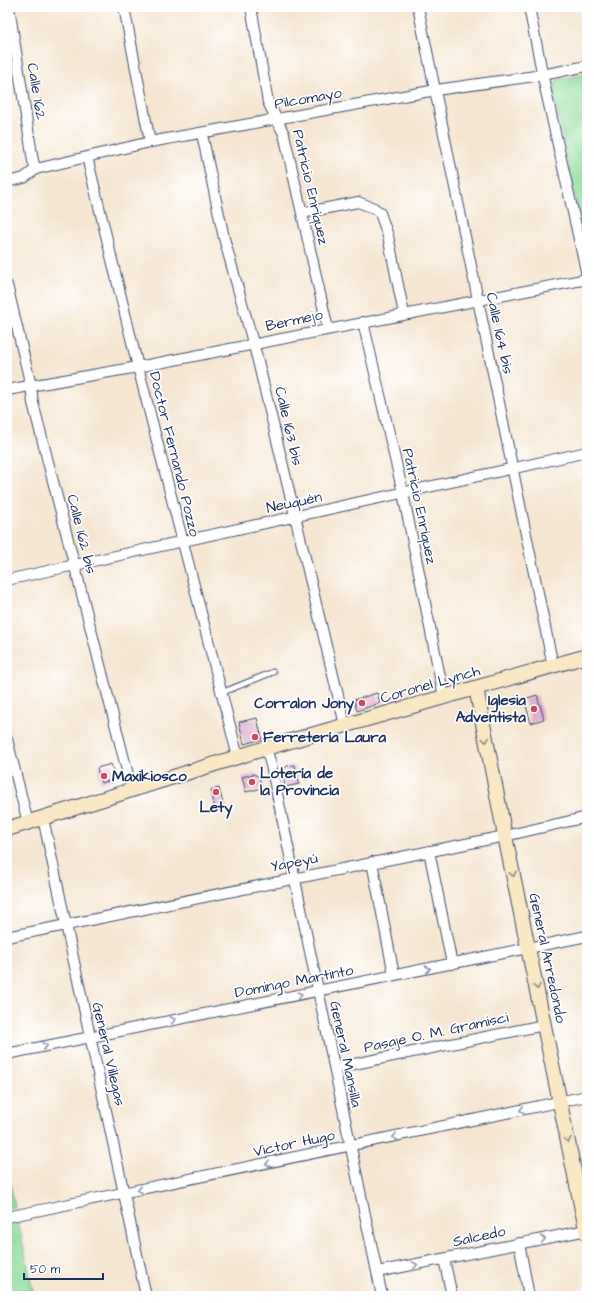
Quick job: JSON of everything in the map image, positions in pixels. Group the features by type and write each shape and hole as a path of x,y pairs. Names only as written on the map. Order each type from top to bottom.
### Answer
{"street":[{"name":"Calle 162","path":"9,7 33,161 36,169"},
{"path":"124,7 150,142"},
{"name":"Patricio Enríquez","path":"251,7 268,102 284,134 328,329"},
{"name":"Calle 164 bis","path":"418,7 436,90 447,156 465,229 477,300 513,467 553,666"},
{"path":"529,7 542,75 587,275"},
{"name":"Pilcomayo","path":"36,169 150,142 202,134 436,90 542,75 587,66"},
{"name":"Calle 163 bis","path":"202,134 224,238 253,344 345,725"},
{"name":"Doctor Fernando Pozzo","path":"87,157 138,367 238,757"},
{"path":"7,182 28,176 36,169"},
{"path":"302,213 358,202 374,208 380,213 388,236 404,314"},
{"name":"Bermejo","path":"7,390 138,367 587,279"},
{"name":"Calle 162 bis","path":"7,285 31,386 33,404 132,790"},
{"name":"Patricio Enríquez","path":"363,322 403,493 444,697"},
{"name":"Neuquén","path":"7,580 182,541 296,518 513,467 587,452"},
{"name":"Coronel Lynch","path":"7,829 266,748 587,656"},
{"name":"General Arredondo","path":"476,688 505,836 587,1231"},
{"path":"7,739 28,823"},
{"name":"General Mansilla","path":"266,748 271,765 382,1296"},
{"name":"Yapeyú","path":"7,937 294,877 505,836 587,817"},
{"name":"General Villegas","path":"43,818 146,1296"},
{"path":"429,851 452,964"},
{"path":"372,862 394,976"},
{"name":"Domingo Martinto","path":"7,1054 90,1036 318,992 587,936"},
{"name":"Pasaje O. M. Gramisci","path":"335,1068 544,1025"},
{"name":"Victor Hugo","path":"7,1217 350,1147 587,1096"},
{"name":"Salcedo","path":"377,1272 519,1243 587,1231"},
{"path":"519,1243 529,1296"},
{"path":"444,1259 452,1296"}],"lane":[{"path":"221,693 273,672"}],"green space":[{"path":"587,74 587,258 553,89 557,80"},
{"path":"7,1170 15,1207 7,1208"},
{"path":"18,1221 34,1296 7,1296 7,1224"}],"building":[{"path":"377,693 380,703 357,711 354,700"},
{"name":"Iglesia Adventista","path":"537,695 544,719 531,723 524,699"},
{"path":"257,718 262,739 244,744 239,722"},
{"path":"111,764 116,779 101,783 97,768"},
{"path":"295,765 299,784 285,787 282,771 287,766"},
{"name":"Lotería de la Provincia","path":"254,774 259,777 262,788 246,792 242,777"},
{"path":"219,788 224,807 215,809 211,790"}],"place":[{"name":"Corralon Jony","path":"362,703"},
{"name":"Iglesia Adventista","path":"534,709"},
{"name":"Ferretería Laura","path":"255,737"},
{"name":"Maxikiosco","path":"104,776"},
{"name":"Lotería de la Provincia","path":"252,782"},
{"name":"Lety","path":"216,792"}]}
